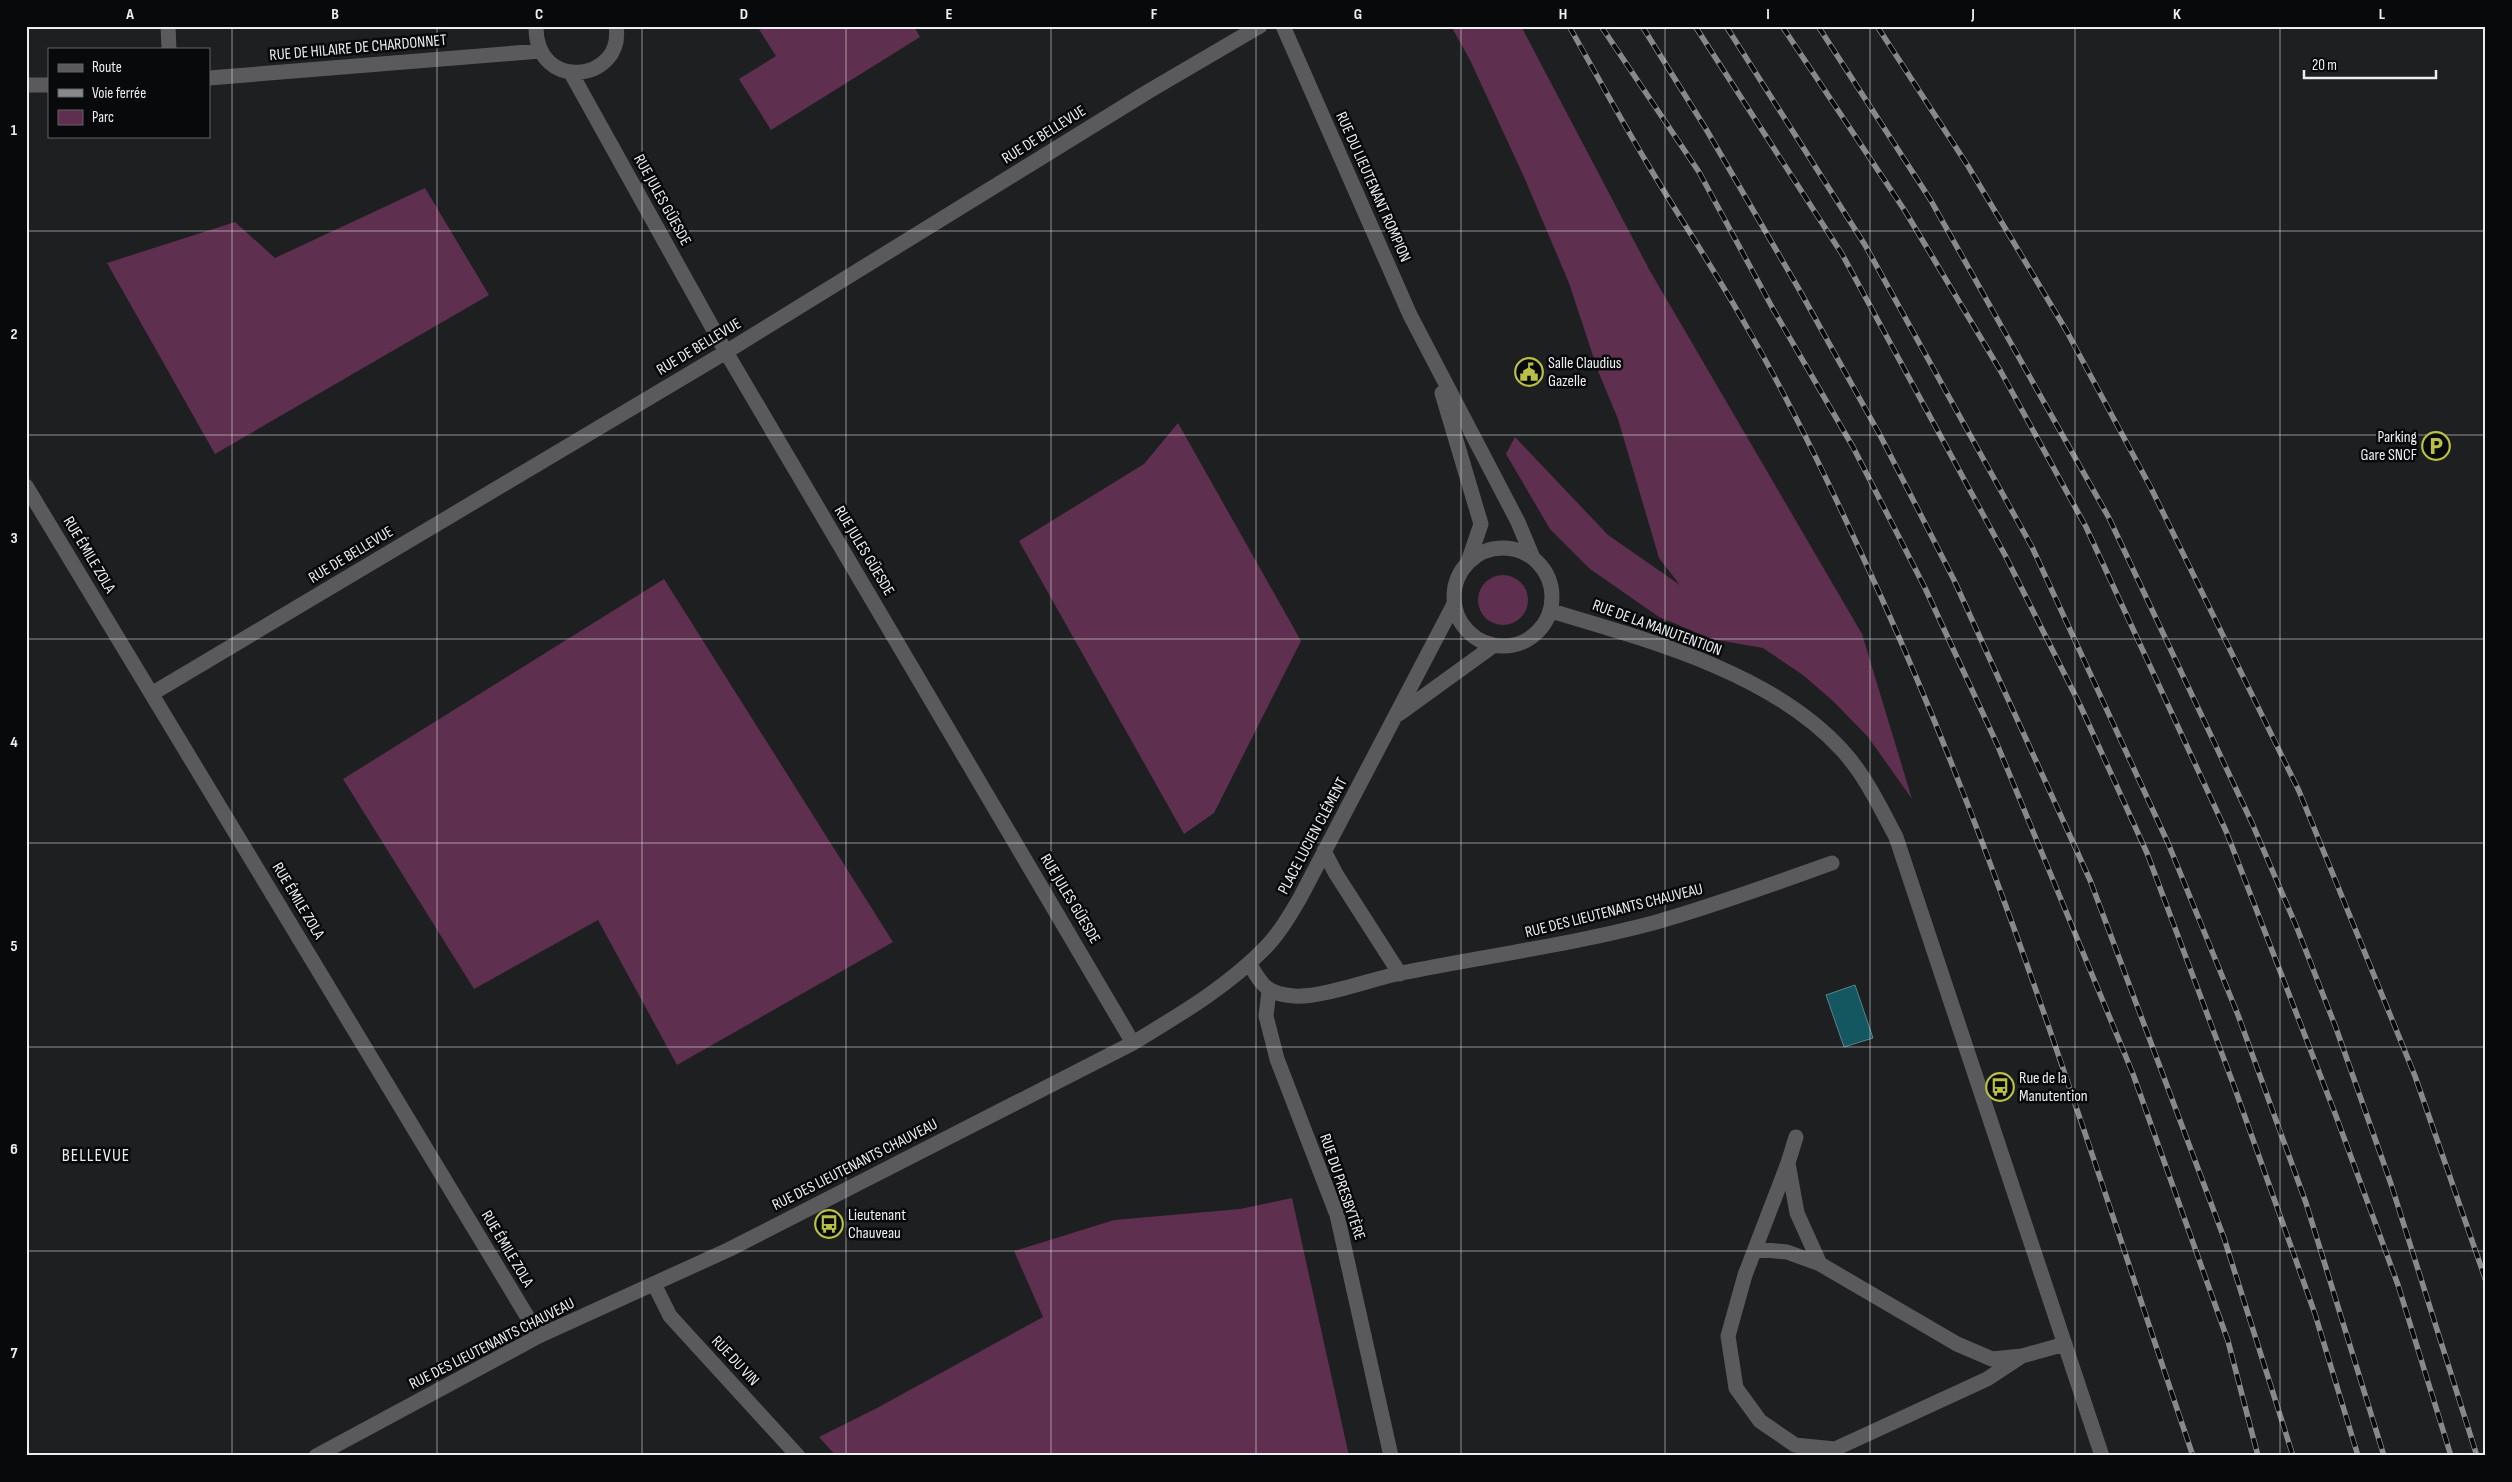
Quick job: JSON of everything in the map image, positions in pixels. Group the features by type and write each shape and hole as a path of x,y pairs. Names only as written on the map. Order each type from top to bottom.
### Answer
{"street":[{"path":"168,26 169,48"},
{"path":"536,26 536,38 540,51 553,66 571,73 585,72 597,68 607,59 614,48 617,34 616,26"},
{"name":"RUE DE BELLEVUE","path":"153,693 726,352 1149,91 1260,26"},
{"name":"RUE DU LIEUTENANT ROMPION","path":"1283,26 1432,360 1518,522 1534,558"},
{"name":"RUE DE HILAIRE DE CHARDONNET","path":"210,78 540,51"},
{"name":"RUE JULES GÜESDE","path":"571,73 726,352 1133,1043"},
{"path":"26,86 48,85"},
{"name":"RUE DU LIEUTENANT ROMPION","path":"1432,360 1481,524 1468,562"},
{"name":"RUE ÉMILE ZOLA","path":"26,486 153,693 539,1336"},
{"name":"PLACE LUCIEN CLÉMENT","path":"1249,963 1280,931 1300,898 1454,604 1454,589 1459,574 1468,562 1480,553 1493,548 1507,548 1534,558"},
{"path":"1454,604 1458,618 1467,631 1478,640 1493,646 1522,643 1535,635 1544,624 1551,610 1550,582 1534,558"},
{"name":"RUE DE LA MANUTENTION","path":"1551,610 1612,628 1704,660 1758,688 1800,713 1842,750 1874,794 1896,837 2102,1456"},
{"name":"PLACE LUCIEN CLÉMENT","path":"1396,716 1493,646"},
{"path":"1324,850 1336,874 1400,974"},
{"name":"RUE DES LIEUTENANTS CHAUVEAU","path":"1269,991 1296,996 1315,994 1400,974 1571,942 1653,923 1711,906 1832,863"},
{"path":"1249,963 1263,986 1269,991"},
{"name":"RUE DES LIEUTENANTS CHAUVEAU","path":"316,1456 539,1336 730,1249 1133,1043 1194,1006 1249,963"},
{"name":"RUE DU PRESBYTÈRE","path":"1269,991 1266,1016 1277,1059 1337,1215 1391,1456"},
{"path":"1796,1137 1755,1249 1728,1336 1736,1388 1760,1421 1798,1450 1835,1450 1987,1379 2022,1356"},
{"path":"1788,1162 1797,1212 1820,1264"},
{"path":"1755,1249 1787,1252 1820,1264 1957,1344 1992,1358 2022,1356 2065,1344"},
{"name":"RUE DU VIN","path":"654,1284 670,1316 798,1456"}],"green space":[{"path":"757,26 914,26 920,37 771,130 739,79 776,56"},
{"path":"1451,26 1521,26 1650,271 1862,634 1912,799 1868,737 1834,702 1803,675 1763,648 1712,639 1659,617 1590,569 1550,529 1506,454 1515,437 1608,535 1680,585 1659,558 1618,419 1598,371 1569,283 1524,177 1470,60"},
{"path":"425,188 489,295 215,454 107,263 235,222 275,258"},
{"path":"1178,423 1301,641 1214,813 1184,834 1019,541 1144,464"},
{"path":"1498,575 1508,575 1521,582 1528,595 1528,605 1521,618 1508,625 1498,625 1489,621 1482,614 1478,605 1478,595 1482,586 1489,579"},
{"path":"664,579 893,942 677,1065 598,920 474,989 343,779"},
{"path":"1292,1198 1349,1456 836,1456 819,1437 877,1408 1043,1317 1014,1251 1114,1220 1240,1209"}],"water":[{"path":"1855,985 1873,1038 1844,1047 1826,995"}],"railway":[{"path":"1569,26 1637,146 1764,357 1817,460 1882,599 1970,809 2048,1023 2193,1456"},
{"path":"1601,26 1699,172 1773,309 1853,447 1925,588 1997,744 2133,1074 2228,1341 2258,1456"},
{"path":"1642,26 1706,129 1800,291 1881,437 1954,580 2090,880 2224,1238 2293,1456"},
{"path":"1695,26 1842,254 2005,555 2080,705 2147,853 2234,1086 2315,1314 2358,1456"},
{"path":"1726,26 1865,245 2032,547 2168,843 2238,1015 2306,1203 2384,1456"},
{"path":"1782,26 1905,211 2000,370 2086,527 2226,831 2336,1116 2398,1285 2451,1456"},
{"path":"1818,26 1930,199 2109,518 2252,823 2297,928 2336,1028 2391,1184 2477,1456"},
{"path":"1877,26 1968,166 2066,330 2151,488 2299,791 2415,1076 2486,1281"}],"place":[{"name":"Salle Claudius Gazelle","path":"1529,372"},
{"name":"Parking Gare SNCF","path":"2436,446"},
{"name":"Rue de la Manutention","path":"2000,1087"},
{"name":"Lieutenant Chauveau","path":"829,1224"}],"district":[{"name":"BELLEVUE","path":"96,1155"}]}
